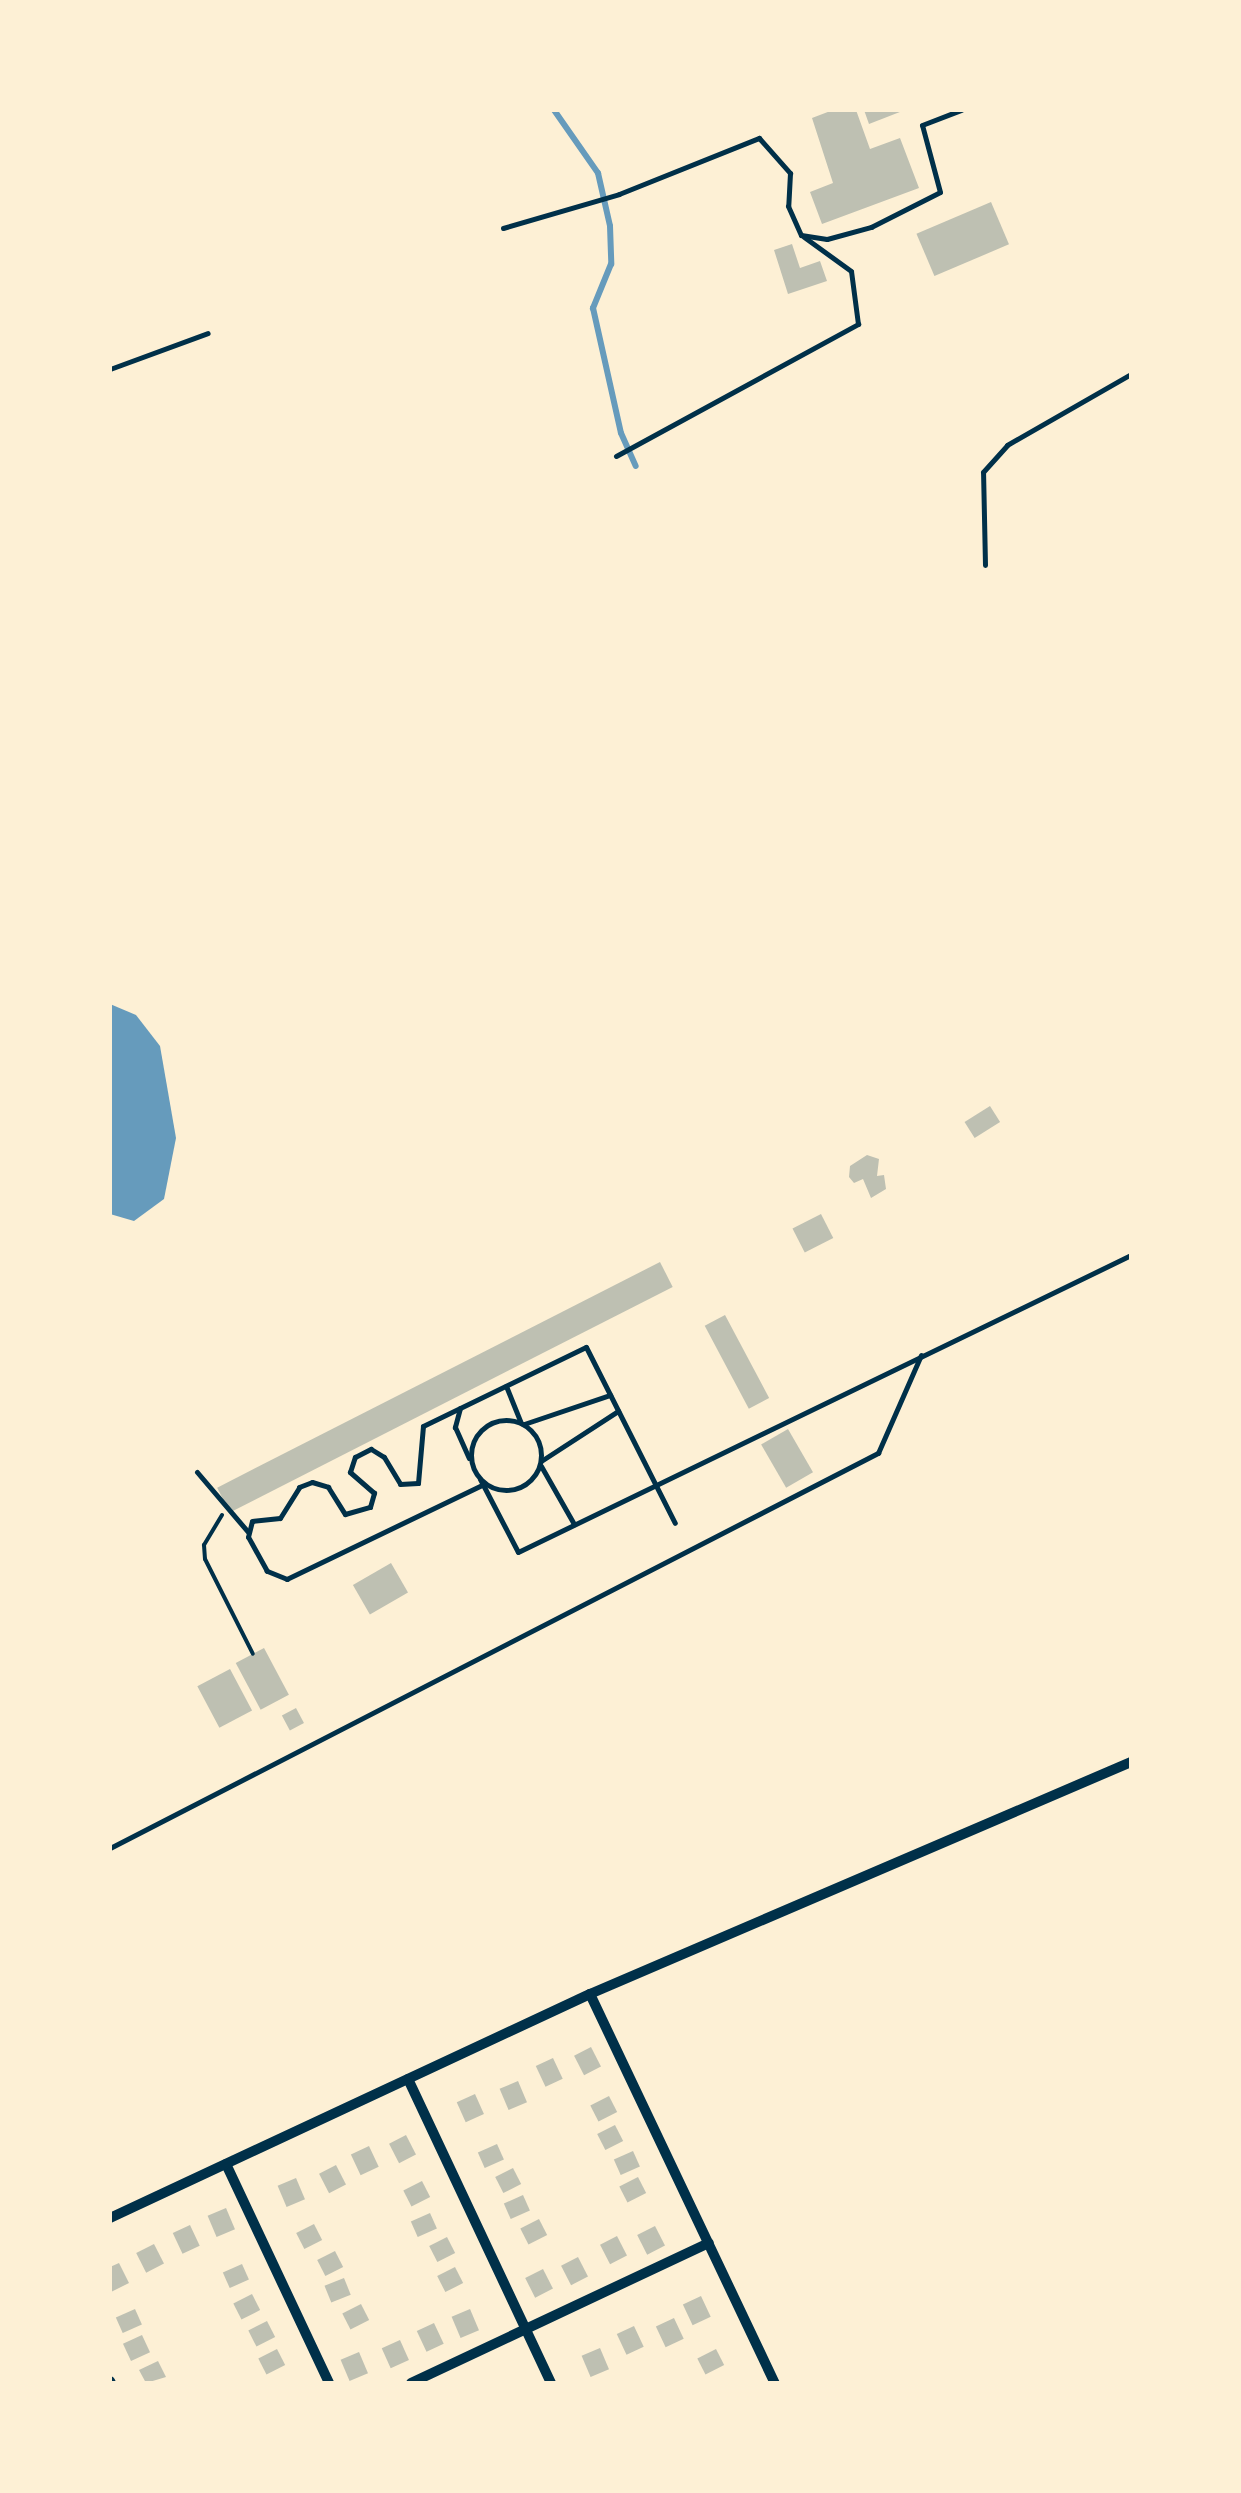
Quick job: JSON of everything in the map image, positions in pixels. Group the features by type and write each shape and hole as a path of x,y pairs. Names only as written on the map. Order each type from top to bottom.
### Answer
{"street":[{"path":"110,2218 590,1994 1131,1762"},
{"path":"590,1994 775,2383"},
{"path":"408,2079 551,2383"},
{"path":"226,2164 329,2383"},
{"path":"411,2383 709,2243"}],"lane":[{"path":"802,236 827,239 871,227 940,192 922,125 961,110"},
{"path":"504,228 611,196 759,138 790,173 788,206 802,236 851,271 858,324 616,456"},
{"path":"110,370 208,332"},
{"path":"985,565 983,472 1007,445 1131,374"},
{"path":"460,1408 455,1427 518,1552 1131,1255"},
{"path":"248,1532 258,1518 286,1514 299,1487 312,1482 328,1487 345,1514 370,1506 374,1493 350,1472 355,1457 371,1450 384,1458 400,1484 418,1483 418,1432 586,1347 675,1523"},
{"path":"110,1848 878,1453 922,1355"},
{"path":"506,1386 522,1424 537,1438 541,1463 574,1524"},
{"path":"472,1465 471,1450 486,1426 522,1424 610,1395"},
{"path":"482,1482 498,1490 523,1486 541,1463 618,1411"},
{"path":"197,1472 233,1523 248,1532 267,1571 287,1578 482,1482"}],"path":[{"path":"226,1506 204,1545 253,1654"}],"water":[{"path":"110,1004 136,1015 160,1046 176,1138 164,1199 134,1221 110,1214"}],"building":[{"path":"833,110 856,110 870,149 900,138 919,188 822,224 810,192 833,183 812,118"},
{"path":"864,110 905,110 869,124"},
{"path":"991,202 1009,244 934,276 916,234"},
{"path":"792,244 800,268 820,261 827,281 788,294 774,250"},
{"path":"990,1106 1000,1122 975,1138 965,1122"},
{"path":"867,1155 879,1159 877,1176 884,1175 886,1189 871,1198 863,1179 854,1183 849,1177 850,1166"},
{"path":"821,1214 833,1238 805,1253 792,1229"},
{"path":"660,1262 673,1287 230,1513 217,1488"},
{"path":"725,1315 769,1398 749,1409 705,1326"},
{"path":"788,1429 813,1472 786,1488 761,1444"},
{"path":"391,1563 408,1592 370,1614 353,1585"},
{"path":"264,1648 289,1695 261,1710 236,1663"},
{"path":"230,1669 252,1710 219,1728 197,1686"},
{"path":"296,1708 304,1723 290,1731 282,1716"},
{"path":"591,2047 601,2067 584,2075 574,2056"},
{"path":"553,2058 563,2079 546,2087 536,2066"},
{"path":"518,2081 527,2102 509,2110 500,2089"},
{"path":"475,2094 484,2114 466,2122 457,2102"},
{"path":"609,2096 617,2112 598,2122 590,2106"},
{"path":"615,2125 623,2141 605,2150 597,2134"},
{"path":"406,2135 416,2155 399,2163 389,2144"},
{"path":"497,2144 504,2160 485,2168 478,2153"},
{"path":"369,2146 379,2167 361,2175 351,2154"},
{"path":"633,2151 640,2167 621,2175 614,2160"},
{"path":"336,2165 346,2185 329,2193 319,2174"},
{"path":"513,2168 521,2184 503,2193 495,2177"},
{"path":"638,2177 646,2193 627,2203 619,2187"},
{"path":"296,2178 305,2199 287,2207 278,2186"},
{"path":"422,2181 430,2197 411,2207 403,2191"},
{"path":"523,2195 530,2211 511,2219 504,2204"},
{"path":"226,2208 235,2229 217,2237 208,2216"},
{"path":"430,2213 437,2229 418,2237 411,2222"},
{"path":"539,2219 547,2235 528,2245 520,2229"},
{"path":"314,2224 322,2240 304,2249 296,2233"},
{"path":"190,2225 200,2246 183,2254 173,2233"},
{"path":"655,2226 665,2246 647,2255 637,2235"},
{"path":"617,2236 627,2256 610,2264 600,2245"},
{"path":"447,2237 455,2253 437,2262 429,2246"},
{"path":"154,2244 164,2264 146,2273 136,2253"},
{"path":"335,2251 343,2267 325,2276 317,2260"},
{"path":"578,2257 588,2277 571,2285 561,2266"},
{"path":"119,2263 129,2283 111,2292 110,2267"},
{"path":"242,2264 249,2280 230,2288 223,2273"},
{"path":"455,2267 463,2283 445,2292 437,2276"},
{"path":"543,2269 553,2289 535,2298 525,2278"},
{"path":"344,2278 351,2295 331,2303 325,2286"},
{"path":"252,2294 260,2310 241,2320 233,2304"},
{"path":"701,2296 711,2317 693,2325 683,2304"},
{"path":"361,2304 369,2320 350,2330 342,2314"},
{"path":"135,2309 142,2325 123,2333 116,2318"},
{"path":"470,2309 479,2330 461,2338 452,2317"},
{"path":"674,2318 684,2339 666,2347 656,2326"},
{"path":"267,2321 275,2337 256,2347 248,2331"},
{"path":"434,2323 444,2344 427,2352 417,2331"},
{"path":"634,2326 644,2347 627,2355 617,2334"},
{"path":"142,2335 150,2352 131,2361 123,2344"},
{"path":"400,2340 409,2360 391,2368 382,2348"},
{"path":"600,2348 609,2369 591,2377 582,2356"},
{"path":"277,2349 285,2365 266,2375 258,2359"},
{"path":"716,2349 724,2365 705,2375 697,2359"},
{"path":"359,2352 368,2373 350,2381 341,2360"},
{"path":"158,2361 166,2377 146,2383 139,2370"}],"waterway":[{"path":"554,110 598,173 610,226 611,264 593,308 621,433 636,466"}]}
